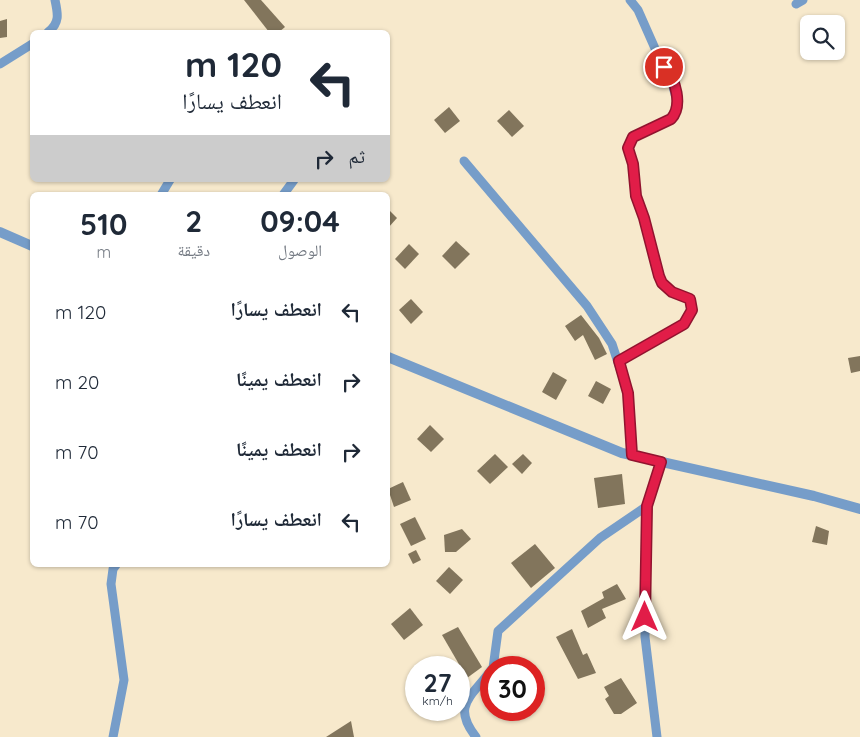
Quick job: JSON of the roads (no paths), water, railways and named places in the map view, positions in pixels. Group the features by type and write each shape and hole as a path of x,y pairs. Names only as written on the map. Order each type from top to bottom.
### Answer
{"street":[{"path":"50,30 56,25 58,19 55,0"},
{"path":"619,361 684,324 692,310 690,299 672,292 662,283 636,196 633,164 628,148 630,142 641,132 671,119 678,105 669,72 661,62 638,10 630,0"},
{"path":"0,64 30,45"},
{"path":"464,161 587,306 612,344 628,393 632,455"},
{"path":"284,192 292,182"},
{"path":"0,232 30,245"},
{"path":"390,358 547,424 632,455 814,496 860,509"},
{"path":"657,737 645,637 647,506 661,462"},
{"path":"494,656 498,631 600,538 647,506"},
{"path":"112,737 124,680 111,584 114,567"},
{"path":"476,737 464,717 464,707 480,685"}]}
